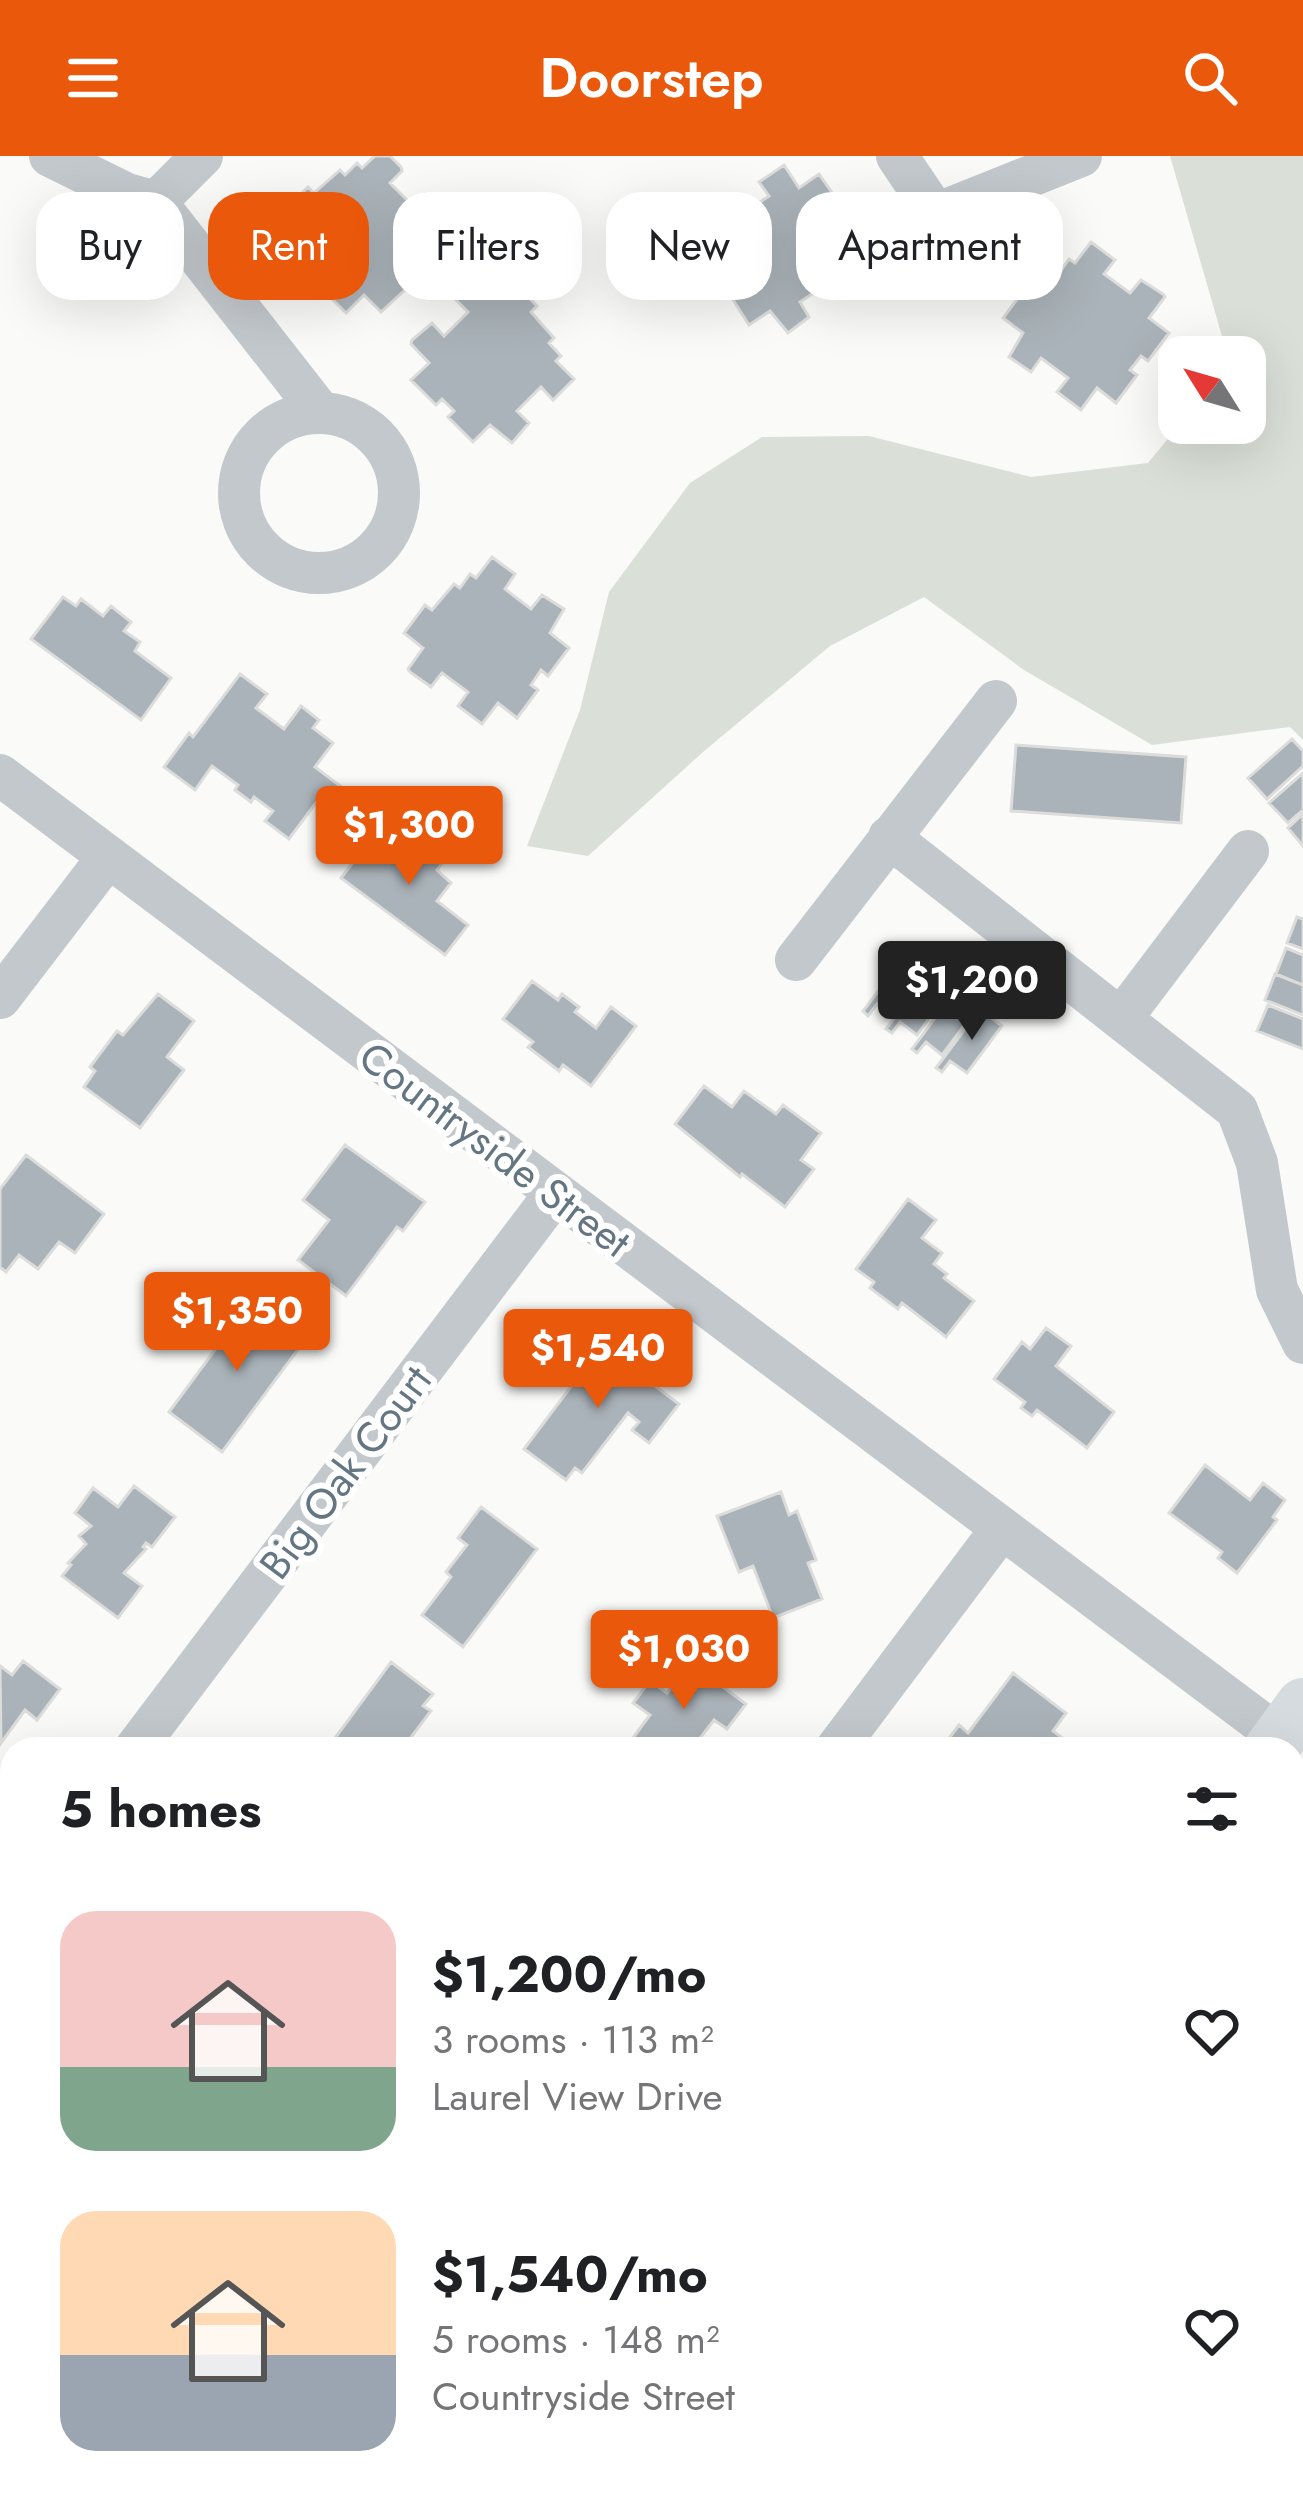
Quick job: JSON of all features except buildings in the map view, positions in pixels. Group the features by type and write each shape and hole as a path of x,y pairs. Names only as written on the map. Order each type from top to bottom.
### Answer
{"street":[{"path":"50,156 123,192"},
{"path":"166,192 202,156"},
{"path":"897,156 935,214 1081,156"},
{"path":"184,238 320,412"},
{"path":"796,960 996,701"},
{"name":"Countryside Street","path":"0,775 554,1195 1002,1528 1284,1730"},
{"path":"890,837 1237,1110 1257,1163 1277,1290 1303,1343"},
{"path":"1121,1019 1248,851"},
{"path":"0,998 108,857"},
{"name":"Big Oak Court","path":"144,1737 554,1195"},
{"path":"845,1737 1002,1528"}],"shaded area":[{"path":"1170,156 1303,156 1303,740 1290,727 1152,745 1024,670 924,597 830,646 588,856 527,846 580,710 609,592 690,483 762,437 869,436 1031,477 1148,463 1164,444 1266,444 1266,336 1222,336"}]}
